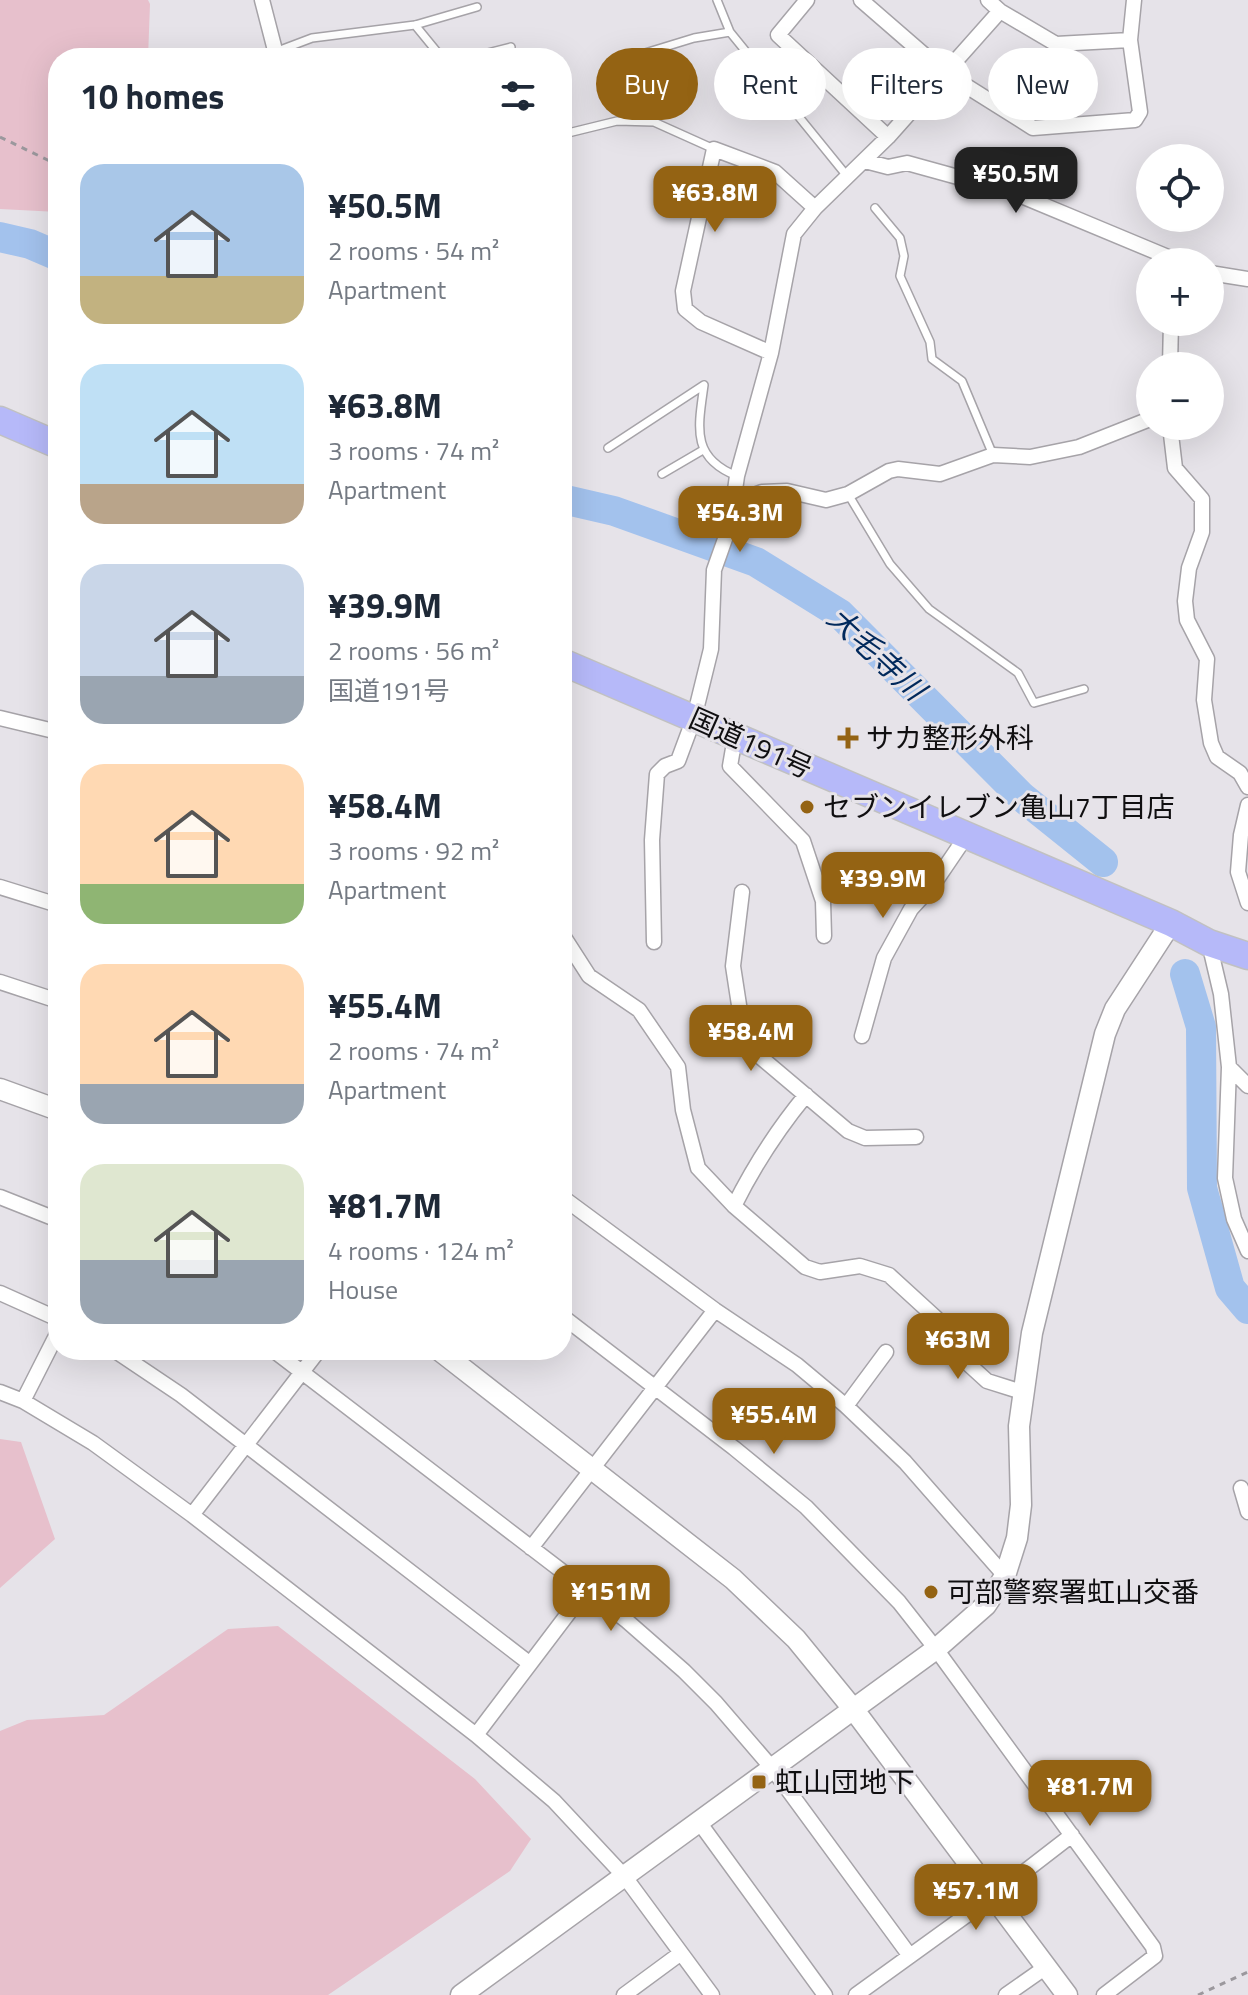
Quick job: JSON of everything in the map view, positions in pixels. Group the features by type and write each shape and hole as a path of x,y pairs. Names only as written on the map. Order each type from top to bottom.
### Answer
{"highway":[{"path":"0,420 48,441"},
{"name":"国道191号","path":"572,666 1171,923 1209,943 1248,956"}],"street":[{"path":"262,0 274,48"},
{"path":"807,0 778,35 888,137"},
{"path":"861,0 916,48"},
{"path":"988,0 1000,11 1056,44 1130,40"},
{"path":"972,90 1033,128 1135,120 1140,112 1130,40 1134,0"},
{"path":"966,48 1000,11"},
{"path":"654,942 652,840 657,774 665,766 678,761 694,718 711,649 714,570 730,522 737,476 771,353 794,234 815,208 903,120"},
{"path":"771,353 701,322 685,309 683,291 714,149 775,172 815,208"},
{"path":"865,161 888,167 907,163 1012,192 1144,248"},
{"path":"1224,275 1248,279"},
{"path":"730,522 743,521 754,495 762,492 787,491 826,500 848,494 889,471 898,469 940,474 993,455 1030,457 1079,447 1136,425"},
{"path":"1172,440 1175,468 1202,499 1202,532 1189,568 1185,601 1187,620 1207,659 1204,700 1211,743 1217,757 1240,773 1248,787"},
{"path":"0,718 48,730"},
{"path":"735,737 730,766 803,841 823,901 824,936"},
{"path":"1248,805 1241,835 1238,872 1248,903"},
{"path":"862,1036 884,958 911,909 933,885 967,835"},
{"path":"0,887 48,902"},
{"path":"742,892 733,966 745,1044 848,1131 865,1138 916,1137"},
{"path":"461,1995 854,1710 936,1649 986,1605 1005,1576 1017,1538 1021,1505 1019,1426 1032,1333 1105,1034 1115,1009 1171,923"},
{"path":"1209,943 1221,994 1229,1067 1225,1178 1234,1219 1248,1251"},
{"path":"572,950 589,976 639,1010 678,1067 683,1110 698,1168 734,1206 805,1267 820,1272 860,1266 889,1275 936,1318 953,1350 987,1381 1022,1392"},
{"path":"0,982 48,998"},
{"path":"1229,1067 1248,1086"},
{"path":"0,1089 48,1106"},
{"path":"734,1206 772,1139 806,1095"},
{"path":"0,1197 48,1216"},
{"path":"572,1204 715,1310 797,1365 846,1406 905,1462 1005,1576"},
{"path":"0,1293 48,1315"},
{"path":"531,1548 653,1386 715,1310"},
{"path":"572,1324 806,1507 899,1602 1153,1947 1155,1956 1104,1995"},
{"path":"23,1401 48,1352"},
{"path":"846,1406 886,1352"},
{"path":"129,1360 181,1395 529,1663"},
{"path":"286,1360 586,1590 684,1671 772,1768 910,1956"},
{"path":"192,1515 311,1360"},
{"path":"452,1360 733,1579 796,1639 854,1710 1067,1995"},
{"path":"0,1392 23,1401 93,1443 192,1515 476,1735 554,1801 625,1877 712,1995"},
{"path":"1241,1488 1248,1512"},
{"path":"476,1735 586,1590"},
{"path":"699,1822 825,1995"},
{"path":"859,1994 1072,1835"},
{"path":"624,1995 681,1953"},
{"path":"1006,1995 1046,1967"}],"lane":[{"path":"717,0 730,32 847,176"},
{"path":"291,48 312,38 415,25 477,7"},
{"path":"415,25 434,48"},
{"path":"661,48 730,32"},
{"path":"507,48 511,47"},
{"path":"572,132 617,121 654,122 714,149"},
{"path":"875,208 900,238 904,256 900,276 930,342 932,359 962,381 993,455"},
{"path":"608,448 704,385 699,421 703,450 719,469 737,476"},
{"path":"662,474 703,450"},
{"path":"848,494 890,564 929,609 1018,673 1034,703 1084,689"}],"path":[{"path":"0,137 48,160"},
{"path":"1198,1995 1248,1972"}],"shaded area":[{"path":"0,0 148,0 148,48 48,48 48,211 0,209"},
{"path":"0,1439 21,1442 55,1539 0,1588"},
{"path":"278,1626 475,1779 531,1839 510,1871 328,1995 0,1995 0,1731 27,1720 104,1715 228,1629"}],"waterway":[{"name":"大毛寺川","path":"0,237 48,252"},
{"name":"大毛寺川","path":"572,501 614,511 756,562 840,614 1022,797 1103,862"},
{"name":"大毛寺川","path":"1185,974 1201,1027 1202,1188 1230,1288 1248,1309"}],"place":[{"name":"サカ整形外科","path":"848,738"},
{"name":"セブンイレブン亀山7丁目店","path":"807,807"},
{"name":"可部警察署虹山交番","path":"931,1592"},
{"name":"虹山団地下","path":"759,1782"}]}
